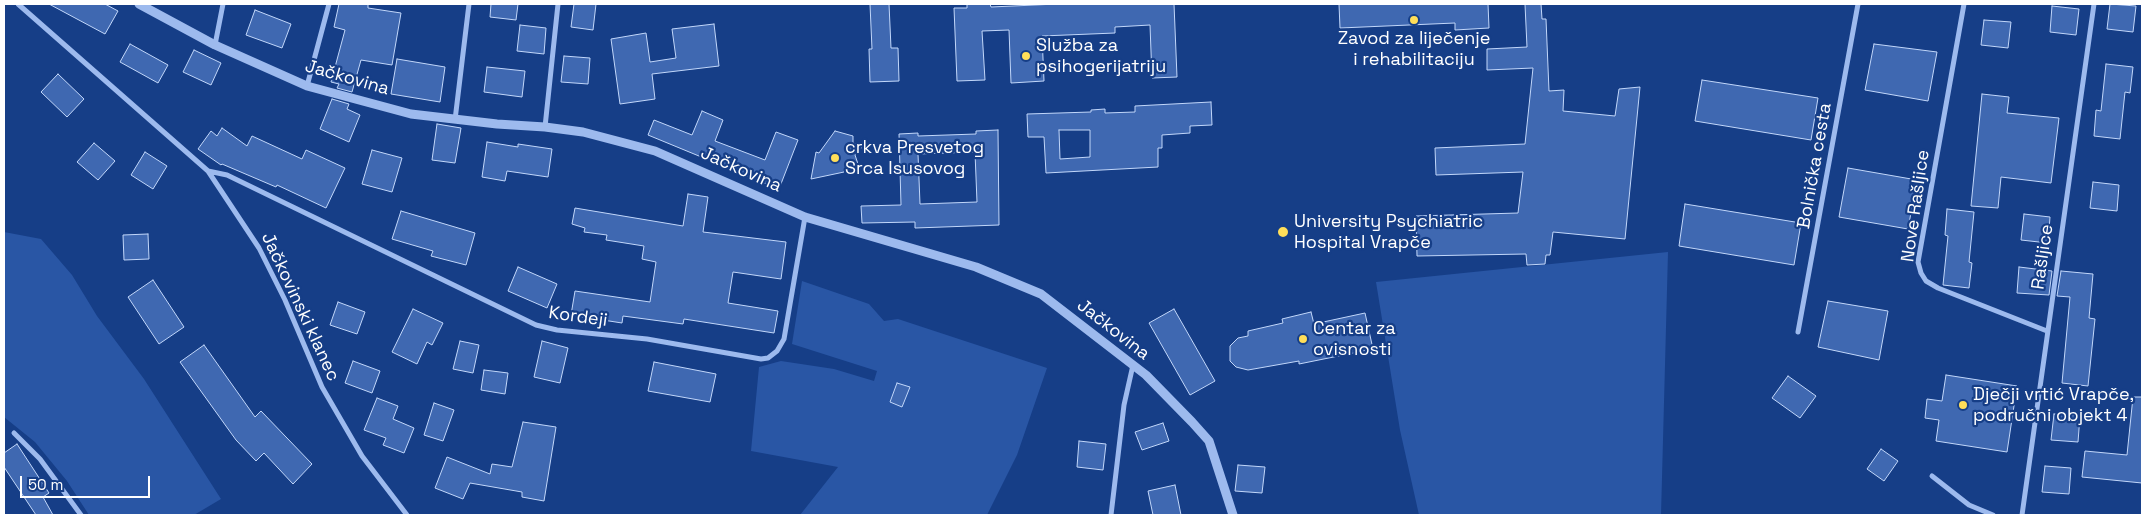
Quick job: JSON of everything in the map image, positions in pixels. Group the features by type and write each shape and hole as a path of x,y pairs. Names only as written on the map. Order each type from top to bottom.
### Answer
{"street":[{"name":"Jačkovinski klanec","path":"18,4 208,171 259,248 285,300 322,387 362,456 407,515"},
{"name":"Jačkovina","path":"140,4 215,45 307,86 411,114 583,132 656,151 804,217 976,267 1041,294 1146,375 1209,442 1233,515"},
{"path":"215,45 223,4"},
{"path":"307,86 329,4"},
{"path":"456,120 469,4"},
{"path":"545,127 558,4"},
{"name":"Bolnička cesta","path":"1798,332 1858,4"},
{"name":"Nove Rašljice","path":"1964,4 1918,262 1926,281 1938,288 2047,331"},
{"name":"Rašljice","path":"2022,515 2094,4"},
{"name":"Kordeji","path":"208,171 227,175 536,325 557,330 647,339 761,359 768,358 777,351 784,338 804,217"},
{"path":"1111,515 1124,405 1133,365"},
{"path":"14,434 40,459 81,515"},
{"path":"1932,476 1969,505 1993,515"}],"shaded area":[{"path":"4,232 41,239 72,275 97,316 144,379 221,499 194,515 89,515 67,481 35,442 4,417"},
{"path":"1668,252 1661,515 1419,515 1400,430 1376,282"},
{"path":"802,281 869,304 884,321 898,319 1047,368 1017,455 987,515 800,515 838,467 751,451 759,367 781,361 834,369 874,381 877,371 792,344"}],"building":[{"path":"49,4 105,4 118,11 105,34"},
{"path":"339,4 368,4 368,8 401,13 392,65 361,60 352,92 337,88 339,84 331,82 345,30 334,27"},
{"path":"491,4 518,4 516,20 490,17"},
{"path":"574,4 596,4 593,30 571,27"},
{"path":"870,4 889,4 891,48 898,48 899,81 870,82 869,49 872,49"},
{"name":"Služba za psihogerijatriju","path":"967,4 990,4 991,7 1057,4 1174,4 1177,77 1152,78 1150,25 1115,27 1115,33 1042,36 1044,81 1011,83 1009,30 982,31 985,80 957,81 954,8 967,8"},
{"name":"Zavod za liječenje i rehabilitaciju","path":"1339,4 1488,4 1489,28 1455,30 1455,23 1340,28"},
{"path":"1525,4 1541,4 1542,19 1546,19 1549,91 1564,90 1563,111 1615,116 1619,89 1640,87 1625,239 1553,232 1550,255 1546,255 1545,264 1527,265 1526,254 1417,256 1416,216 1518,213 1523,172 1436,175 1435,148 1525,144 1533,68 1487,70 1487,49 1527,47"},
{"path":"2110,4 2136,6 2133,32 2107,29"},
{"path":"2052,6 2079,9 2076,35 2050,32"},
{"path":"255,10 291,24 282,48 246,35"},
{"path":"1984,20 2011,22 2008,48 1981,45"},
{"path":"714,24 719,66 652,74 655,99 620,104 611,39 646,33 650,62 676,58 672,29"},
{"path":"520,25 546,28 544,54 517,51"},
{"path":"130,44 168,65 158,83 120,62"},
{"path":"1874,44 1937,52 1928,101 1865,90"},
{"path":"194,50 221,63 211,85 183,72"},
{"path":"564,56 590,58 588,84 561,82"},
{"path":"397,59 445,67 440,102 391,94"},
{"path":"2106,64 2133,67 2130,93 2125,92 2120,139 2094,136 2096,110 2101,111"},
{"path":"487,67 525,71 522,97 484,92"},
{"path":"58,74 84,99 67,117 41,92"},
{"path":"1702,80 1818,98 1811,140 1695,121"},
{"path":"1982,94 2009,97 2007,113 2059,118 2051,183 2001,177 1998,208 1971,206"},
{"path":"332,99 349,104 347,109 360,115 349,142 320,129"},
{"path":"1211,102 1212,125 1190,126 1190,133 1162,135 1162,148 1158,148 1158,167 1046,173 1044,137 1028,137 1027,114 1091,112 1091,110 1105,109 1105,113 1135,112 1135,106","holes":["1059,130 1090,130 1090,157 1060,159"]},
{"path":"702,111 723,120 715,141 765,160 776,132 798,140 779,189 648,135 654,120 692,135"},
{"path":"437,124 461,128 455,163 432,160"},
{"path":"222,128 247,146 252,136 302,159 306,150 345,168 326,208 277,185 276,187 221,165 198,149 211,131 217,136"},
{"path":"998,130 999,225 915,228 915,222 862,223 861,206 901,205 899,134 918,133 918,136 976,134 976,131","holes":["975,152 977,202 920,204 918,154"]},
{"name":"crkva Presvetog Srca Isusovog","path":"835,131 853,136 853,143 863,146 855,155 859,167 846,167 844,172 811,179 816,152 819,153"},
{"path":"487,142 518,147 518,144 552,149 548,177 507,171 505,181 482,177"},
{"path":"94,143 115,161 98,180 77,162"},
{"path":"372,150 402,158 392,192 362,184"},
{"path":"145,152 167,166 153,189 131,175"},
{"path":"1848,168 1917,180 1908,229 1839,217"},
{"path":"2093,182 2119,185 2117,211 2090,208"},
{"path":"688,194 708,197 703,232 786,242 781,279 733,272 728,303 778,311 774,333 684,319 683,324 623,316 622,323 571,315 575,291 650,302 656,262 642,259 644,246 606,240 607,235 584,232 585,228 572,224 575,208 683,226"},
{"path":"1685,204 1801,223 1794,265 1679,246"},
{"path":"1947,209 1974,212 1969,262 1972,263 1969,288 1943,285 1948,236 1945,235"},
{"path":"401,211 475,233 466,265 431,256 433,251 392,239"},
{"path":"2024,214 2050,217 2048,243 2021,240"},
{"path":"148,234 149,259 124,260 123,235"},
{"path":"518,267 557,284 547,308 508,291"},
{"path":"2019,267 2052,271 2049,295 2017,293"},
{"path":"2061,271 2093,274 2089,318 2095,319 2088,386 2062,383 2070,297 2057,296"},
{"path":"153,280 184,327 159,344 128,297"},
{"path":"1828,301 1888,311 1879,360 1818,347"},
{"path":"338,302 365,312 357,334 330,325"},
{"path":"413,309 443,323 432,345 427,342 417,364 392,352"},
{"path":"1174,309 1215,381 1190,395 1149,323"},
{"name":"Centar za ovisnosti","path":"1311,312 1314,324 1365,313 1373,349 1299,364 1299,361 1248,370 1236,367 1230,361 1230,346 1238,338 1248,336 1248,331 1283,323 1282,319"},
{"path":"460,341 479,345 473,373 453,369"},
{"path":"542,341 568,348 560,383 534,377"},
{"path":"204,345 255,417 261,411 312,464 293,484 264,453 256,461 236,440 180,362"},
{"path":"353,361 380,371 372,393 345,383"},
{"path":"654,362 716,374 710,402 648,391"},
{"path":"484,370 508,373 505,394 481,390"},
{"path":"1946,375 2017,386 2007,452 1936,441 1939,420 1925,418 1927,399 1942,401"},
{"path":"1788,376 1816,396 1800,418 1772,398"},
{"path":"897,383 910,387 902,407 890,402"},
{"path":"2133,397 2142,397 2142,483 2082,477 2085,451 2127,455"},
{"path":"377,398 398,406 393,419 414,428 404,453 383,445 386,438 364,430"},
{"path":"434,403 454,410 443,441 424,435"},
{"path":"2054,414 2080,416 2078,442 2051,440"},
{"path":"523,422 556,427 544,501 522,497 522,492 470,483 463,499 435,488 447,457 490,474 492,464 512,467"},
{"path":"1163,423 1169,441 1142,450 1135,432"},
{"path":"1079,441 1106,444 1103,470 1077,467"},
{"path":"17,444 49,493 43,497 53,515 36,515 4,467 4,453"},
{"path":"1881,449 1898,461 1884,481 1867,469"},
{"path":"1238,465 1265,467 1262,493 1235,491"},
{"path":"2045,466 2071,468 2069,494 2042,492"},
{"path":"1175,485 1181,515 1153,515 1148,491"}],"place":[{"name":"Zavod za liječenje i rehabilitaciju","path":"1414,20"},
{"name":"Služba za psihogerijatriju","path":"1026,56"},
{"name":"crkva Presvetog Srca Isusovog","path":"835,158"},
{"name":"University Psychiatric Hospital Vrapče","path":"1283,232"},
{"name":"Centar za ovisnosti","path":"1303,339"},
{"name":"Dječji vrtić Vrapče, područni objekt 4","path":"1963,405"}]}
